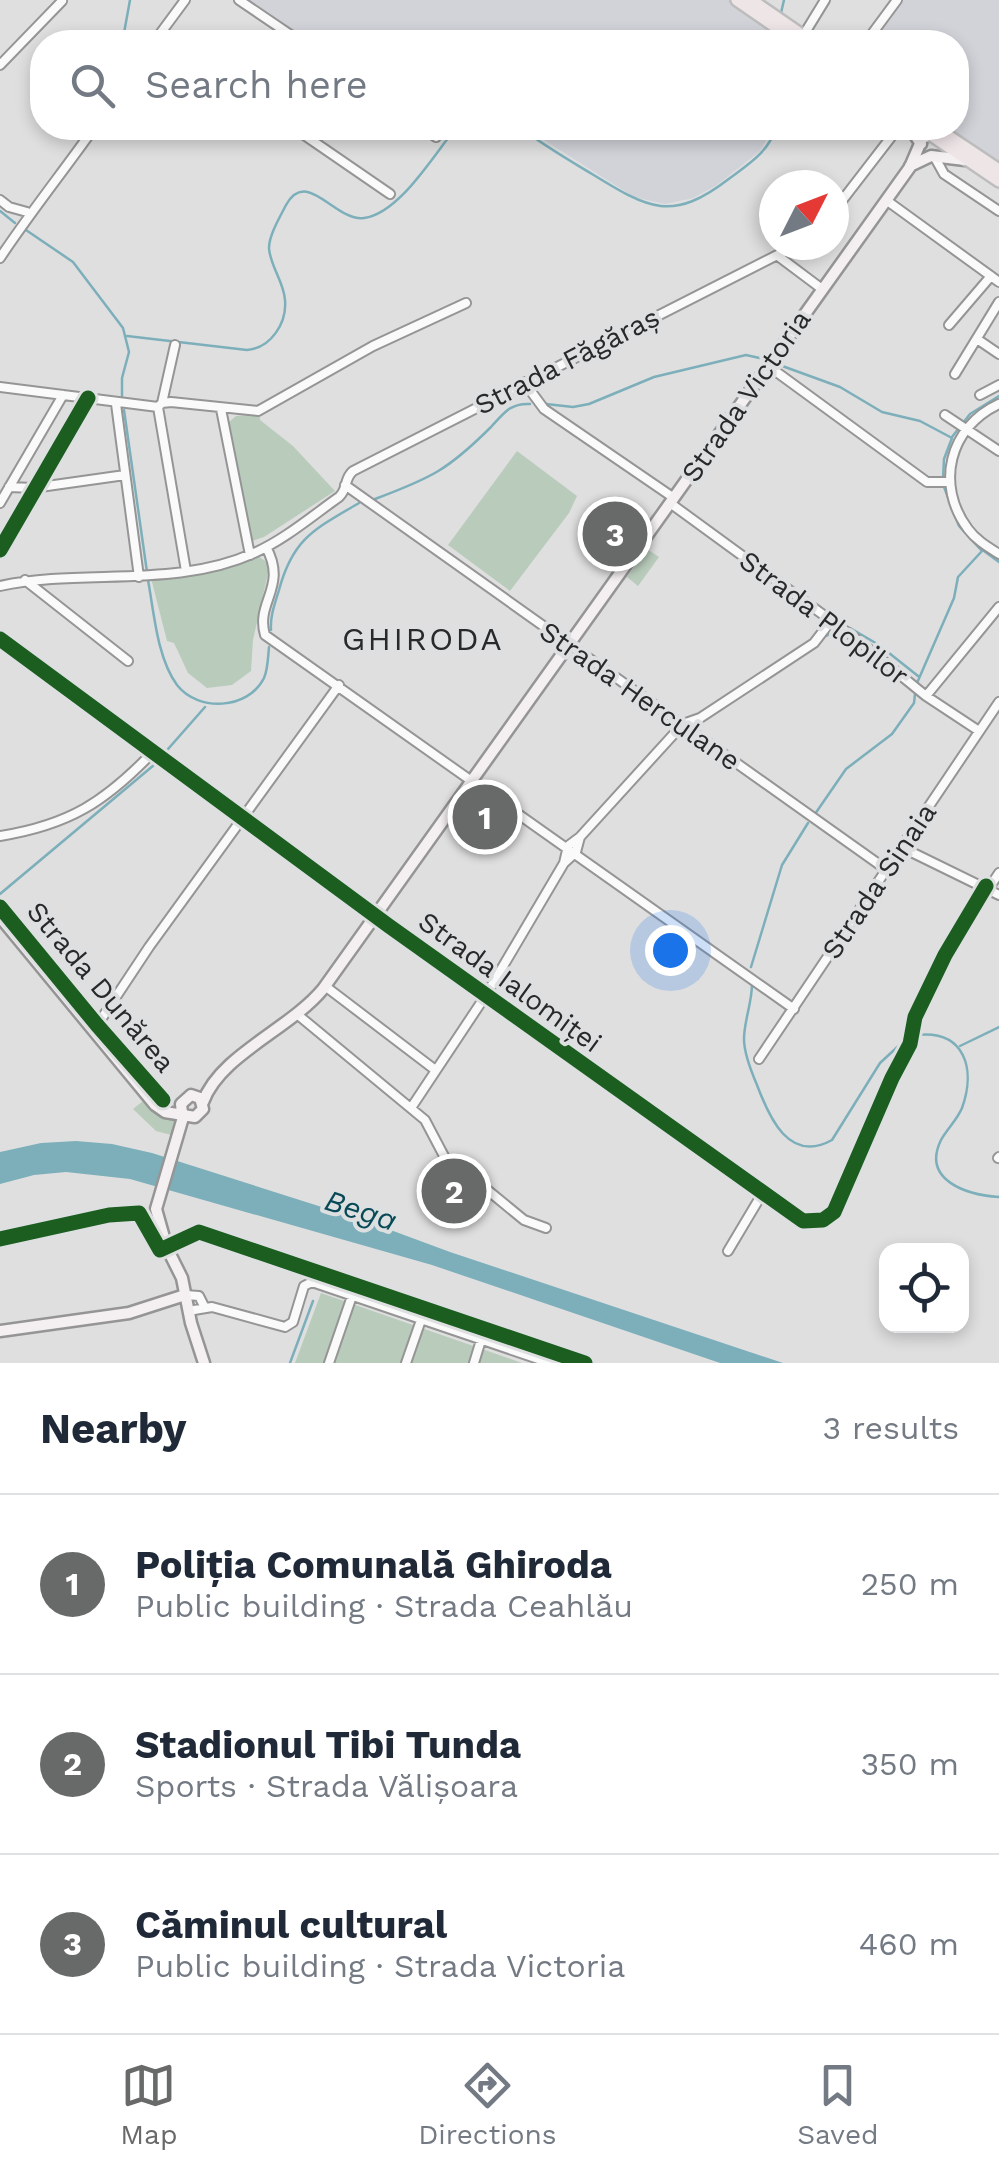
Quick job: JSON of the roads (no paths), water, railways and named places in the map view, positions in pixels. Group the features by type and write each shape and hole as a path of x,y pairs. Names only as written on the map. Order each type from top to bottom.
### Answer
{"main road":[{"path":"737,0 787,30"},
{"path":"751,0 791,30"},
{"path":"938,140 999,181"},
{"path":"955,140 999,170"}],"street":[{"path":"33,30 62,0"},
{"path":"162,30 184,0"},
{"path":"240,0 281,30"},
{"path":"809,30 825,0"},
{"path":"875,30 897,0"},
{"path":"0,65 30,34"},
{"path":"0,258 27,212 44,198 85,140"},
{"path":"311,140 390,194"},
{"path":"849,192 889,140"},
{"name":"Strada Victoria","path":"184,1112 202,1112 199,1099 208,1088 298,1015 325,986 910,167 922,140"},
{"path":"925,140 923,150 944,174 999,210"},
{"path":"932,156 951,156 973,163"},
{"name":"Strada Victoria","path":"910,167 932,156"},
{"path":"0,200 8,207 27,212"},
{"path":"886,200 995,279 949,324"},
{"name":"Strada Făgăraș","path":"0,586 55,577 144,576 186,571 250,555 339,497 347,477 354,471 770,260"},
{"path":"784,260 822,288"},
{"path":"955,374 999,302"},
{"path":"0,387 116,404 247,412 264,409 372,346 466,303"},
{"path":"977,339 999,354"},
{"path":"175,345 160,405 186,571"},
{"path":"767,366 927,482 946,483"},
{"name":"Strada Plopilor","path":"524,382 544,410 672,500 926,696 979,731"},
{"path":"980,395 999,386"},
{"path":"19,512 1,499 62,395"},
{"path":"0,545 84,398"},
{"path":"116,404 144,576"},
{"path":"999,404 962,426 946,483 966,526 999,554"},
{"path":"221,410 250,555"},
{"path":"945,414 999,451"},
{"path":"10,487 33,488 125,474"},
{"name":"Strada Herculane","path":"345,486 886,870"},
{"path":"266,547 276,570 263,632 794,1009"},
{"path":"25,580 128,661"},
{"path":"926,696 999,607"},
{"path":"411,1108 486,995 580,838 687,727 814,643 831,620"},
{"name":"Strada Ialomiței","path":"0,639 376,916 803,1221 814,1223 830,1216 910,1044 942,961 987,887"},
{"path":"94,1030 149,946 339,685"},
{"name":"Strada Sinaia","path":"759,1060 999,702"},
{"path":"0,836 42,829 68,819 158,756"},
{"path":"901,847 999,895"},
{"path":"987,887 999,873"},
{"name":"Strada Dunărea","path":"0,917 155,1105 168,1112 184,1112 184,1098 199,1099"},
{"path":"325,986 434,1069"},
{"path":"298,1015 411,1108 431,1128 452,1168 485,1188 524,1220 546,1228"},
{"path":"184,1112 156,1202 160,1230 182,1278 204,1363"},
{"path":"728,1251 762,1194"},
{"path":"188,1311 204,1306 285,1327 293,1322 308,1283 550,1363"},
{"path":"0,1332 129,1313 185,1295 200,1296 204,1306"},
{"path":"329,1363 352,1296"},
{"path":"406,1363 422,1320"},
{"path":"474,1363 482,1340"}],"water":[{"path":"76,1141 152,1153 369,1222 783,1363 720,1363 432,1265 130,1179 66,1172 0,1184 0,1152 41,1143"}],"waterway":[{"path":"125,30 130,0"},
{"path":"781,13 784,0"},
{"path":"127,336 247,350 263,345 276,333 285,309 269,243 294,195 312,193 353,217 377,214 403,194 447,140"},
{"path":"538,140 629,196 661,206 676,206 710,192 758,156 770,140"},
{"path":"0,211 15,223"},
{"path":"23,228 73,262 123,328 129,352 122,378 122,398"},
{"path":"546,404 589,404 654,377 746,355 764,359"},
{"path":"774,363 840,387 882,412 920,421 952,438 944,459 943,479"},
{"path":"952,437 970,414 999,396"},
{"path":"375,499 438,471 508,410 530,404"},
{"path":"124,410 147,572"},
{"path":"917,683 954,598 958,577 982,551 959,526 944,487"},
{"path":"271,630 285,572 299,546 318,528 359,503"},
{"path":"984,551 999,562"},
{"path":"148,580 165,662 186,694 222,704 247,696 264,678 269,647"},
{"path":"850,628 918,676"},
{"path":"823,637 837,631"},
{"path":"815,814 846,769 892,734 914,703 915,694"},
{"path":"0,894 154,765 205,707"},
{"path":"751,967 782,865 808,823"},
{"path":"752,984 744,1039 748,1062 775,1123 793,1142 804,1146 832,1140 880,1063 906,1039"},
{"path":"960,1046 999,1027"},
{"path":"917,1035 946,1039 956,1046 967,1066 962,1108 936,1154 942,1176 962,1189 999,1197"},
{"path":"290,1363 313,1301"}],"place":[{"name":"Căminul cultural","path":"615,534"},
{"name":"Poliția Comunală Ghiroda","path":"485,817"},
{"name":"Stadionul Tibi Tunda","path":"454,1191"}],"district":[{"name":"GHIRODA","path":"423,639"}],"water label":[{"name":"Bega","path":"361,1210"}]}
